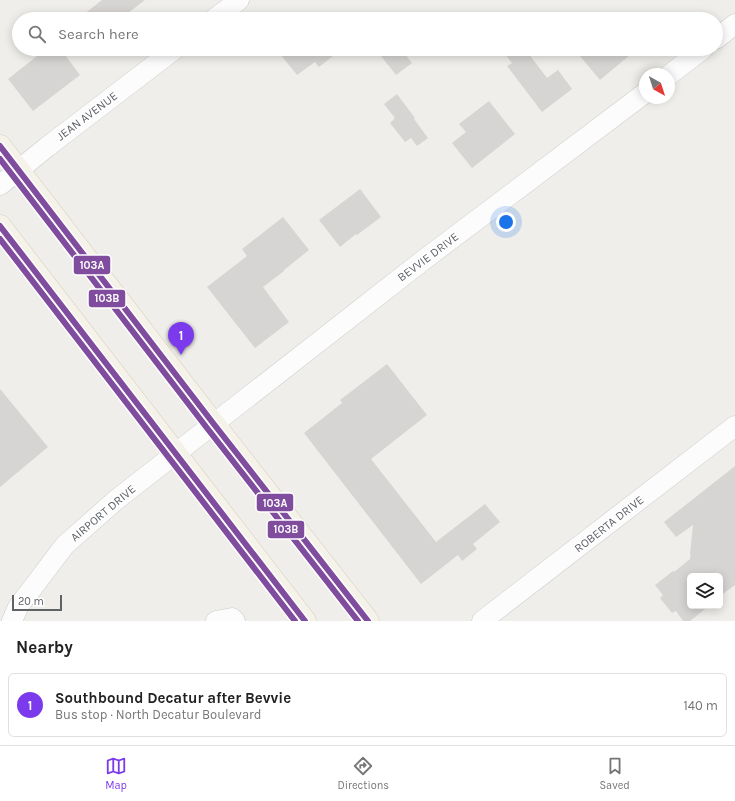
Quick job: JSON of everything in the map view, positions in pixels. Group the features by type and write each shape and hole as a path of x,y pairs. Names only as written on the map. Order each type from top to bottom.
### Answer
{"main road":[{"path":"0,146 368,621"},
{"path":"0,226 305,621"}],"street":[{"path":"223,12 239,0"},
{"path":"723,33 735,24"},
{"name":"JEAN AVENUE","path":"0,186 47,147 166,56"},
{"path":"675,70 694,56"},
{"name":"BEVVIE DRIVE","path":"214,423 420,262 639,98"},
{"name":"AIRPORT DRIVE","path":"12,621 18,606 65,545 116,500 214,423"},
{"name":"ROBERTA DRIVE","path":"482,621 735,426"},
{"path":"216,621 232,618 235,621"}],"building":[{"path":"102,0 145,0 129,12 87,12"},
{"path":"37,56 66,56 80,75 33,111 8,79"},
{"path":"282,56 333,56 319,67 315,62 297,75"},
{"path":"381,56 406,56 412,63 396,75"},
{"path":"506,56 530,56 547,78 558,70 572,89 542,112 507,66 512,63"},
{"path":"580,56 629,56 600,80"},
{"path":"397,94 428,138 417,146 411,138 405,142 390,123 395,118 384,104"},
{"path":"489,101 515,134 472,168 452,143 466,132 459,124"},
{"path":"360,189 381,217 340,247 319,220"},
{"path":"283,217 309,250 263,287 289,322 255,348 207,287 247,256 242,249"},
{"path":"387,364 427,415 371,459 436,542 485,504 500,522 473,544 477,549 462,561 458,555 421,584 304,433 342,403 340,400"},
{"path":"0,389 48,447 0,487"},
{"path":"735,466 735,585 723,594 723,573 687,573 687,609 705,609 690,621 683,621 676,611 672,613 660,598 663,595 655,585 690,559 693,525 676,537 664,522"}],"transit line":[{"name":"103A","path":"0,146 213,423 368,621"},
{"name":"103B","path":"0,159 358,621"},
{"name":"103A","path":"0,226 305,621"},
{"name":"103B","path":"0,239 295,621"}],"place":[{"name":"Southbound Decatur after Bevvie","path":"181,355"}]}
